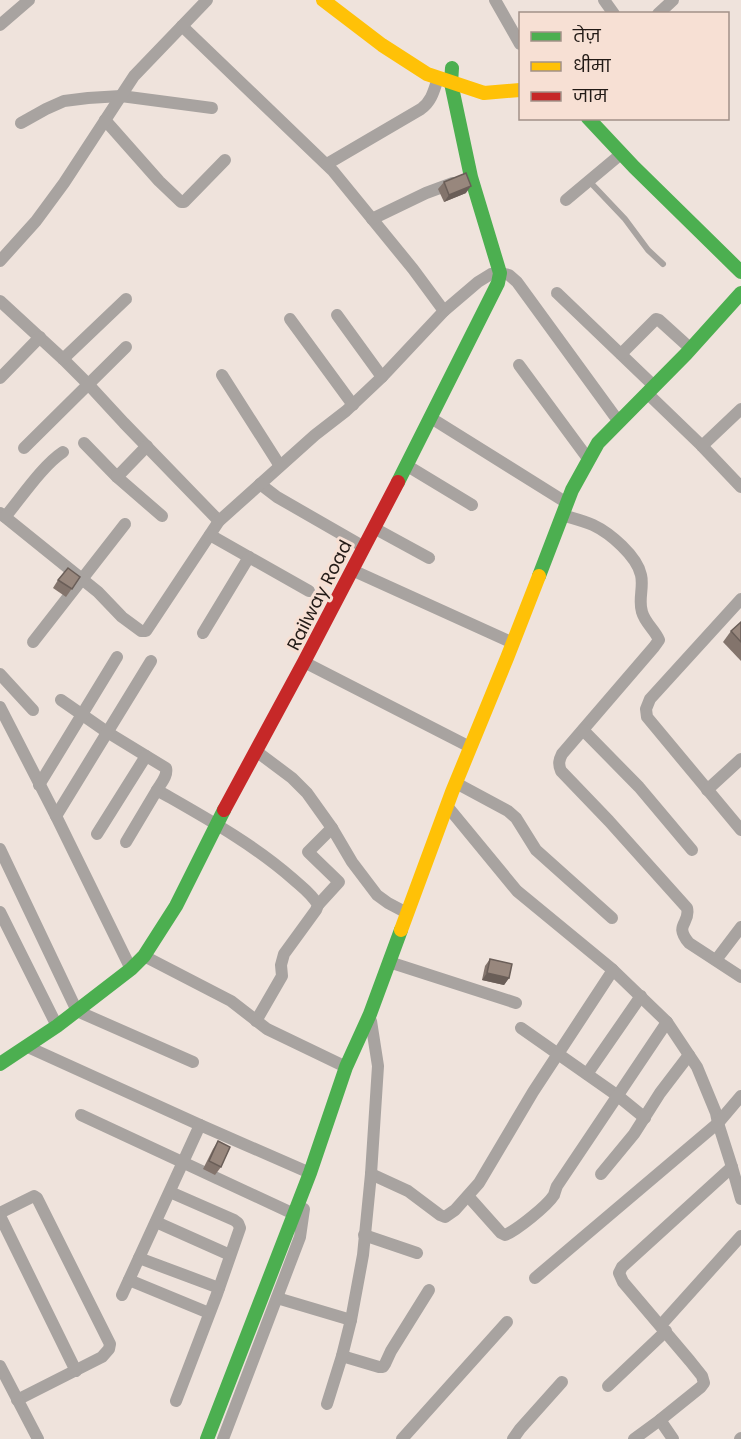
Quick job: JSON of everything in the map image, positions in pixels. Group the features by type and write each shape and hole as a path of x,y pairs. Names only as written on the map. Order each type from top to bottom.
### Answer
{"main road":[{"path":"323,0 382,45 427,74 484,93 519,90"},
{"path":"343,0 392,37 430,60 487,80 519,78"},
{"path":"452,68 452,83 471,177 500,273"},
{"path":"590,120 621,154 741,272"},
{"path":"604,120 725,238"},
{"name":"Railway Road","path":"0,1064 57,1026 131,969 144,956 176,906 216,825 431,418 498,283 500,273"},
{"path":"207,1439 310,1173 346,1067 370,1014 447,806 565,509 598,443 691,349 741,293"}],"street":[{"path":"2,21 29,0"},
{"path":"2,256 36,221 64,183 134,76 207,0"},
{"path":"495,0 519,42"},
{"path":"660,12 673,0"},
{"path":"182,26 327,164 444,311"},
{"path":"327,164 422,109 432,97 438,78"},
{"path":"21,123 64,101 88,98 121,96 212,108"},
{"path":"105,120 159,181 181,202 184,202 225,160"},
{"path":"566,200 621,154"},
{"path":"372,219 440,188 471,177"},
{"path":"63,452 3,515 104,596 122,617 141,631 146,631 219,521 315,435 353,405 444,311 491,274 509,275 517,282 619,422"},
{"path":"557,293 621,354 651,390 741,487"},
{"path":"63,358 126,299"},
{"path":"0,301 63,358 219,521"},
{"path":"337,315 382,377"},
{"path":"290,319 353,405"},
{"path":"621,354 656,320 660,320 691,349"},
{"path":"0,378 40,337"},
{"path":"24,448 126,347"},
{"path":"519,365 589,460"},
{"path":"222,375 280,466"},
{"path":"702,446 741,409"},
{"path":"431,418 565,509 595,526 619,543 635,560 642,580 641,610 643,617 659,640 562,754 559,766 561,771 687,908 688,915 682,930 689,943 741,977"},
{"path":"84,443 117,477 162,516"},
{"path":"117,477 147,446"},
{"path":"406,465 472,505"},
{"path":"260,484 277,497 364,547"},
{"path":"33,642 125,524"},
{"path":"374,528 429,558"},
{"path":"210,534 309,591"},
{"path":"202,633 249,557"},
{"path":"352,570 513,643"},
{"path":"741,599 651,699 646,709 647,717 741,830"},
{"path":"39,785 117,657"},
{"path":"56,816 151,661"},
{"path":"304,662 470,747"},
{"path":"0,674 33,711"},
{"path":"61,700 165,768 165,775 126,842"},
{"path":"0,707 131,969"},
{"path":"583,730 639,787 692,850"},
{"path":"256,751 292,778 307,793 332,828 352,862 377,895 407,913"},
{"path":"97,834 146,756"},
{"path":"707,790 741,759"},
{"path":"456,783 508,811 516,818 536,850 612,918"},
{"path":"157,790 255,848 311,895 318,905"},
{"path":"447,806 517,891 613,970 667,1022 701,1076 716,1113 741,1200"},
{"path":"256,1021 282,976 281,965 284,954 309,922 318,905 339,882 308,852 332,828"},
{"path":"0,849 77,1011 192,1062"},
{"path":"0,912 57,1026"},
{"path":"716,960 741,927"},
{"path":"144,956 231,1001 267,1029 346,1067"},
{"path":"389,962 516,1003"},
{"path":"371,1174 408,1191 440,1215 445,1217 455,1210 479,1183 533,1092 613,970"},
{"path":"587,1074 640,996"},
{"path":"327,1404 351,1320 363,1255 378,1066 370,1014"},
{"path":"468,1196 505,1235 515,1230 553,1197 557,1186 667,1022"},
{"path":"521,1028 618,1096 645,1118"},
{"path":"28,1047 310,1173"},
{"path":"602,1174 629,1141 660,1093 689,1055"},
{"path":"535,1278 718,1123 741,1096"},
{"path":"81,1115 294,1215"},
{"path":"122,1296 200,1125"},
{"path":"634,1439 704,1383 702,1376 623,1282 619,1273 622,1267 732,1167"},
{"path":"223,1439 300,1237 306,1199 304,1188"},
{"path":"170,1192 238,1223 240,1228 176,1401"},
{"path":"17,1400 76,1371 106,1354 110,1344 37,1198 30,1198 0,1214 76,1371"},
{"path":"156,1222 231,1255"},
{"path":"196,1439 275,1236 289,1228"},
{"path":"364,1235 417,1253"},
{"path":"608,1386 663,1328 741,1236"},
{"path":"139,1258 219,1288"},
{"path":"129,1280 209,1313"},
{"path":"342,1356 383,1367 429,1290"},
{"path":"277,1298 351,1320"},
{"path":"402,1439 507,1323"},
{"path":"0,1366 38,1439"},
{"path":"513,1439 562,1382"},
{"path":"660,1420 673,1439"}],"lane":[{"path":"589,180 625,219 648,250 663,264"}],"building":[{"path":"466,173 471,186 449,195 444,182"},
{"path":"68,568 80,577 72,589 58,580"},
{"path":"741,622 741,642 731,631"},
{"path":"490,959 512,964 509,978 487,973"},
{"path":"218,1141 230,1147 221,1167 209,1161"}],"traffic: fast":[{"path":"398,482 498,283 500,273 471,177 451,83 452,68"},
{"path":"590,120 634,167 741,272"},
{"path":"539,576 572,490 598,443 686,354 741,293"},
{"path":"0,1064 57,1026 131,969 144,956 176,906 224,810"},
{"path":"207,1439 310,1173 346,1067 370,1014 401,930"}],"traffic: slow":[{"path":"323,0 382,45 427,74 484,93 519,90"},
{"path":"401,930 452,792 539,576"}],"traffic: jam":[{"path":"224,810 398,482"}]}
